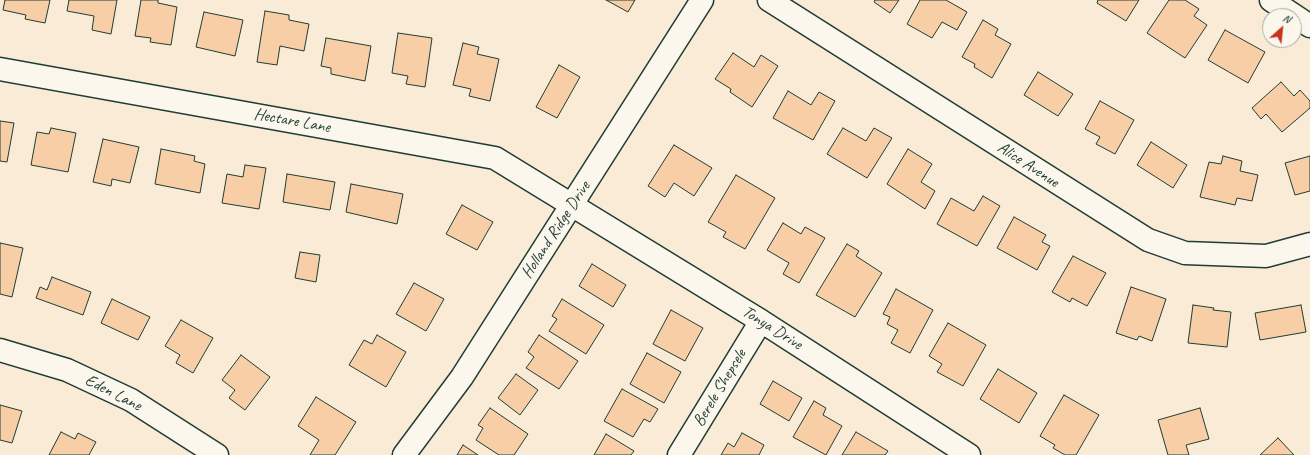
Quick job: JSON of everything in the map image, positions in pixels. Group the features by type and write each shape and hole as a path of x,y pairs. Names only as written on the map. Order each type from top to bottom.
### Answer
{"street":[{"name":"Holland Ridge Drive","path":"404,455 462,377 702,0"},
{"name":"Alice Avenue","path":"769,0 1148,240 1185,253 1266,256 1310,244"},
{"path":"1271,0 1310,26"},
{"name":"Hectare Lane","path":"0,69 495,158 572,205"},
{"name":"Tonya Drive","path":"572,205 761,321 944,448 969,455"},
{"name":"Berele Shepsele","path":"679,455 761,321"},
{"name":"Eden Lane","path":"0,350 66,370 131,400 217,455"}],"building":[{"path":"5,0 50,0 45,23 25,19 26,15 3,10"},
{"path":"69,0 117,0 111,34 92,30 94,16 67,11"},
{"path":"141,0 158,0 158,3 177,7 171,45 150,42 151,38 135,36"},
{"path":"606,0 635,0 628,12"},
{"path":"875,0 899,0 890,13 874,2"},
{"path":"920,0 946,0 967,12 957,30 942,22 932,38 907,24"},
{"path":"1098,0 1139,0 1126,21 1097,3"},
{"path":"1169,0 1185,0 1199,9 1194,16 1207,25 1185,58 1147,33"},
{"path":"265,11 289,15 289,20 309,24 304,51 280,46 277,65 257,62"},
{"path":"204,12 243,20 235,56 196,47"},
{"path":"983,20 998,29 995,35 1011,44 992,78 974,67 975,64 962,57"},
{"path":"1225,30 1265,52 1248,83 1208,60"},
{"path":"398,33 432,38 425,87 406,84 408,76 392,73"},
{"path":"326,38 371,46 365,81 331,74 331,68 321,66"},
{"path":"463,43 479,47 477,54 499,59 490,101 469,96 471,89 453,85"},
{"path":"733,53 754,67 761,55 778,66 752,107 730,92 731,89 715,79"},
{"path":"559,65 580,77 557,118 536,107"},
{"path":"1038,72 1073,94 1058,116 1024,95"},
{"path":"1281,82 1294,96 1300,90 1310,101 1310,108 1282,132 1266,114 1261,119 1252,108"},
{"path":"788,91 811,105 819,92 835,101 813,140 773,118"},
{"path":"1100,101 1134,120 1115,154 1096,144 1100,137 1085,129"},
{"path":"0,121 14,123 7,162 0,161"},
{"path":"51,128 76,133 68,172 31,165 37,132 49,134"},
{"path":"843,128 866,141 874,128 892,138 867,178 827,154"},
{"path":"103,139 139,147 130,183 112,179 111,186 93,182"},
{"path":"1151,142 1187,165 1173,188 1137,165"},
{"path":"674,145 712,168 694,196 674,183 665,197 648,186"},
{"path":"161,149 195,156 194,161 205,164 200,193 155,184"},
{"path":"908,149 932,164 921,182 935,191 925,209 887,184"},
{"path":"1223,156 1242,161 1240,171 1258,175 1252,201 1237,198 1235,205 1200,197 1209,162 1221,164"},
{"path":"1310,156 1310,191 1295,195 1285,163"},
{"path":"245,165 266,168 259,209 222,203 227,174 243,177"},
{"path":"287,174 335,182 330,210 283,202"},
{"path":"736,175 775,198 745,249 723,237 726,232 708,222"},
{"path":"351,184 403,194 397,224 346,212"},
{"path":"983,196 1000,206 977,246 937,224 951,198 974,211"},
{"path":"462,205 493,222 477,250 446,234"},
{"path":"1014,217 1046,235 1042,242 1050,246 1037,270 997,248"},
{"path":"783,223 801,234 805,227 825,238 799,283 783,274 789,263 767,250"},
{"path":"0,243 23,248 12,297 0,294"},
{"path":"847,244 859,251 856,256 882,273 855,317 816,295"},
{"path":"300,252 320,255 316,282 295,278"},
{"path":"1073,256 1106,273 1087,306 1072,298 1070,302 1052,292"},
{"path":"592,264 626,285 613,307 579,286"},
{"path":"52,277 91,292 83,315 36,298 40,287 47,290"},
{"path":"414,283 444,299 426,331 396,314"},
{"path":"1131,287 1166,299 1152,341 1139,336 1137,340 1116,333"},
{"path":"896,289 933,310 910,353 891,343 898,330 887,324 890,317 883,314"},
{"path":"112,299 150,317 138,340 101,323"},
{"path":"562,299 604,325 586,354 549,331 557,319 552,316"},
{"path":"1193,305 1214,308 1213,310 1231,312 1227,347 1188,343"},
{"path":"1301,305 1306,332 1260,340 1255,313"},
{"path":"671,310 703,328 685,361 653,344"},
{"path":"181,320 213,338 193,373 176,363 180,355 165,346"},
{"path":"948,323 986,345 963,386 937,372 942,364 929,356"},
{"path":"377,335 406,352 386,387 349,365 364,340 372,344"},
{"path":"539,335 578,361 559,389 526,368 534,357 528,352"},
{"path":"647,353 681,372 664,403 630,384"},
{"path":"241,355 270,377 245,410 229,398 235,390 222,380"},
{"path":"998,369 1037,393 1019,423 980,399"},
{"path":"516,374 538,390 520,415 498,398"},
{"path":"773,381 802,398 789,421 760,404"},
{"path":"622,389 658,409 650,422 644,419 633,437 604,421"},
{"path":"1064,395 1099,415 1076,455 1065,455 1053,448 1055,445 1040,436"},
{"path":"316,397 356,422 335,455 310,455 319,440 298,426"},
{"path":"814,401 826,408 823,415 842,426 826,455 793,437"},
{"path":"0,405 22,411 12,443 0,440"},
{"path":"490,408 528,434 514,455 499,455 476,440 483,428 478,425"},
{"path":"1200,408 1209,439 1186,445 1189,455 1168,455 1158,420"},
{"path":"61,432 75,439 78,433 96,442 89,455 49,455"},
{"path":"856,432 888,451 885,455 842,455"},
{"path":"742,433 764,445 759,455 721,455 728,443 734,447"},
{"path":"606,434 634,451 631,455 594,455"},
{"path":"1278,438 1294,455 1260,455"},
{"path":"463,445 478,455 457,455"}]}
